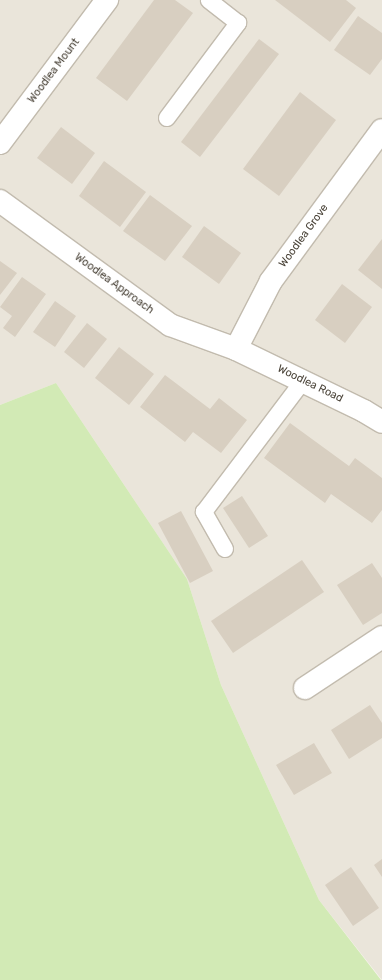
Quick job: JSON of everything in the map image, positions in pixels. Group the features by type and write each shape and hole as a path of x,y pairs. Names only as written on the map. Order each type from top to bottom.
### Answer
{"street":[{"name":"Woodlea Mount","path":"0,143 107,0"},
{"name":"Woodlea Grove","path":"236,348 271,281 382,130"},
{"name":"Woodlea Approach","path":"0,201 170,324 236,348"},
{"name":"Woodlea Road","path":"236,348 364,411 382,422"},
{"path":"305,688 382,637"}],"lane":[{"path":"167,118 238,23 209,0"},
{"path":"225,549 204,512 303,381"}],"shaded area":[{"path":"0,0 382,0 382,980 319,900 221,685 187,579 56,383 0,405"}],"green space":[{"path":"56,383 187,579 221,685 319,900 381,980 0,980 0,405"}],"building":[{"path":"154,0 175,0 193,13 127,101 96,78"},
{"path":"275,0 346,0 356,8 330,42"},
{"path":"358,16 382,33 382,59 370,75 334,50"},
{"path":"259,39 279,54 200,157 181,142"},
{"path":"300,92 336,120 279,196 243,169"},
{"path":"61,127 95,153 72,184 37,158"},
{"path":"104,161 146,192 120,227 79,196"},
{"path":"150,195 192,226 165,261 123,231"},
{"path":"204,226 241,253 219,284 182,257"},
{"path":"382,239 382,289 358,270"},
{"path":"0,261 17,273 0,295"},
{"path":"22,277 46,294 15,337 3,328 12,316 0,307"},
{"path":"342,284 372,307 345,343 315,320"},
{"path":"55,301 76,316 55,347 33,332"},
{"path":"87,323 107,339 84,368 64,352"},
{"path":"119,347 154,374 129,405 95,378"},
{"path":"165,375 210,409 219,398 247,420 221,453 193,432 185,442 140,407"},
{"path":"290,423 349,466 355,458 382,478 382,510 372,523 331,494 325,503 264,458"},
{"path":"242,496 268,536 249,548 223,508"},
{"path":"181,511 213,571 190,583 158,523"},
{"path":"302,560 324,592 233,653 211,621"},
{"path":"372,563 382,578 382,613 363,625 337,585"},
{"path":"370,705 382,723 382,738 349,759 331,730"},
{"path":"314,743 332,773 294,795 276,765"},
{"path":"382,859 382,877 374,865"},
{"path":"351,867 379,908 353,926 325,885"}]}
